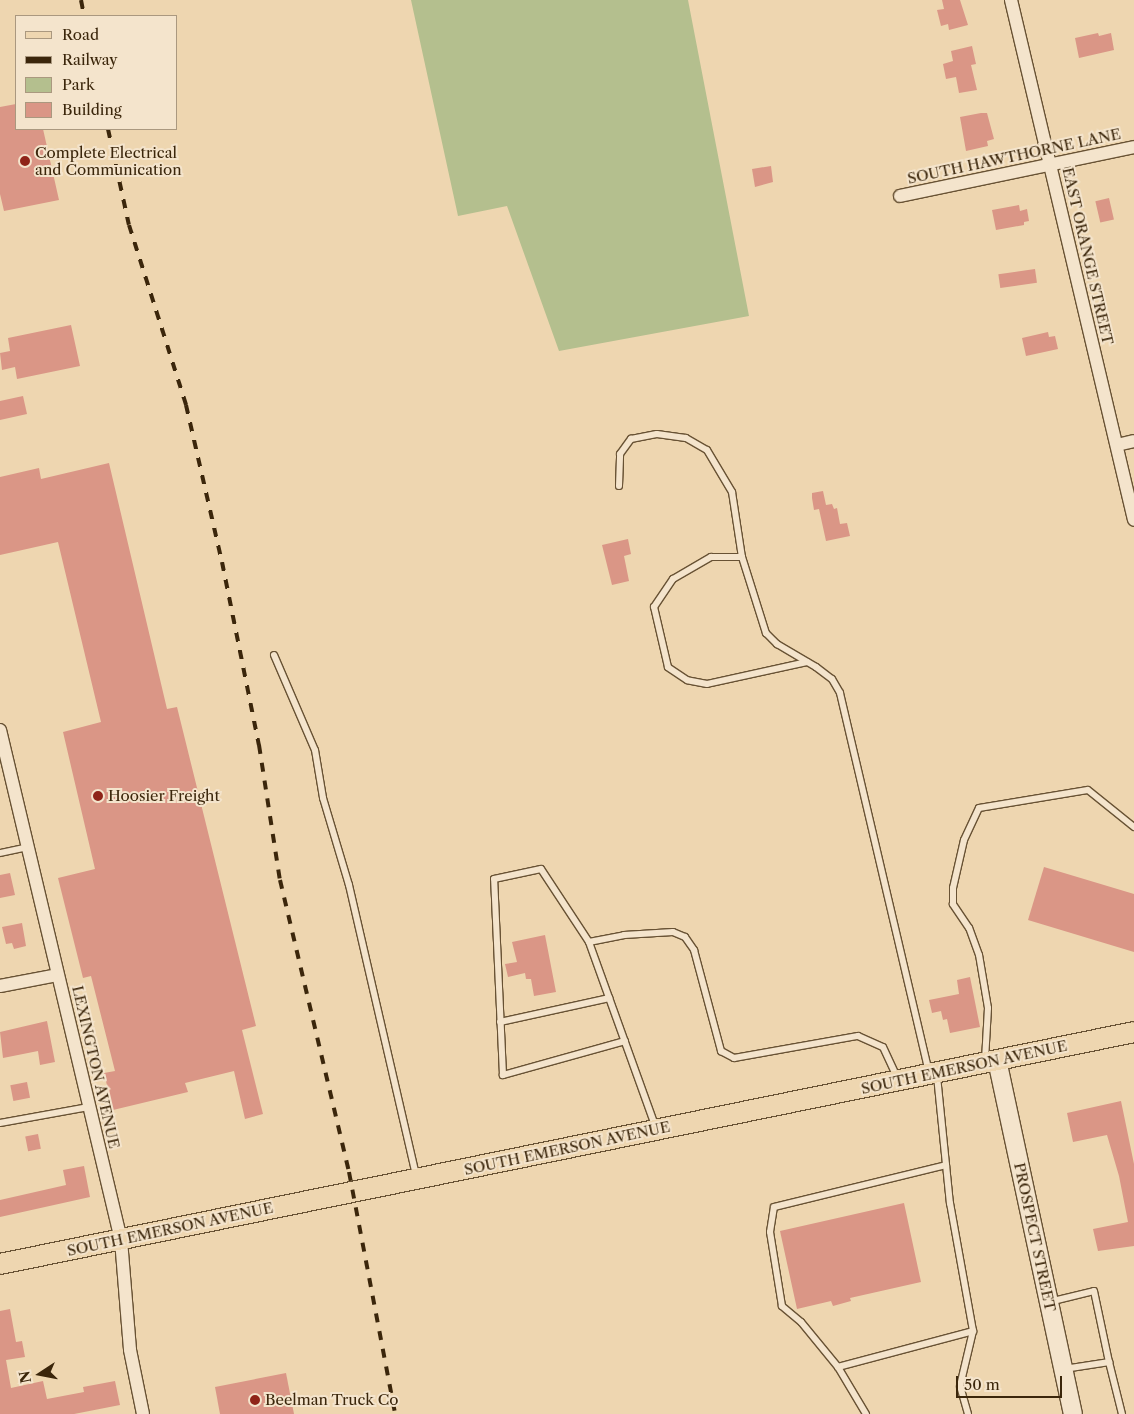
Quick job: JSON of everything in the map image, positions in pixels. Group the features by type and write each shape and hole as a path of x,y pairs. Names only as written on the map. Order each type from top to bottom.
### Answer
{"main road":[{"name":"SOUTH EMERSON AVENUE","path":"0,1264 1134,1032"},
{"name":"PROSPECT STREET","path":"991,1061 1050,1302 1073,1414"}],"street":[{"name":"EAST ORANGE STREET","path":"1011,0 1134,520"},
{"name":"SOUTH HAWTHORNE LANE","path":"900,196 1134,147"},
{"path":"1117,445 1134,441"},
{"name":"LEXINGTON AVENUE","path":"0,730 120,1240 130,1350 143,1414"},
{"path":"0,986 58,975"}],"lane":[{"path":"618,486 620,454 631,438 657,434 686,438 707,450 732,492 742,557 766,633 777,644 832,679 840,693 933,1073 973,1331 960,1386 968,1414"},
{"path":"742,557 711,558 673,579 668,586 654,607 668,666 687,680 707,684 807,662"},
{"path":"274,655 315,750 323,798 349,885 417,1179"},
{"path":"991,1061 988,1008 979,955 969,928 953,904 953,888 964,840 979,808 1088,790 1134,827"},
{"path":"0,853 28,847"},
{"path":"625,1041 503,1074 494,879 541,868 589,942 625,1041 656,1130"},
{"path":"589,942 624,935 663,933 685,937 694,950 721,1051 734,1058 858,1036 883,1046 898,1080"},
{"path":"500,1022 609,998"},
{"path":"0,1123 89,1107"},
{"path":"866,1414 838,1366 801,1322 782,1306 770,1232 774,1207 946,1165"},
{"path":"1050,1302 1094,1291 1122,1414"},
{"path":"838,1366 973,1331"},
{"path":"1063,1369 1109,1362"}],"green space":[{"path":"411,0 688,0 749,316 559,351 507,206 458,216"}],"building":[{"path":"942,0 960,0 968,25 949,30 948,24 941,26 937,10 944,9"},
{"path":"1098,33 1099,36 1111,33 1114,50 1079,58 1075,38"},
{"path":"972,46 976,64 971,65 977,90 959,93 956,77 946,79 943,64 953,61 951,51"},
{"name":"Complete Electrical and Communication","path":"15,104 15,130 43,130 59,200 4,211 0,194 0,107"},
{"path":"987,113 994,139 987,141 988,146 966,151 960,117"},
{"path":"771,166 773,182 755,187 752,169"},
{"path":"1109,198 1114,219 1100,223 1095,201"},
{"path":"1019,205 1020,211 1027,209 1029,221 1024,222 1024,225 996,230 992,210"},
{"path":"1035,269 1037,283 1000,288 998,274"},
{"path":"71,325 80,366 17,379 15,367 2,370 0,353 10,351 8,338"},
{"path":"1048,332 1049,337 1055,336 1058,349 1026,356 1022,338"},
{"path":"23,396 27,414 0,420 0,401"},
{"path":"109,463 167,709 177,707 256,1026 242,1030 263,1114 245,1119 234,1071 185,1083 188,1092 113,1110 104,1073 115,1071 91,976 83,978 58,878 95,869 63,732 101,722 58,542 0,555 0,477 39,468 41,479"},
{"path":"823,491 826,505 832,504 834,509 837,508 840,524 847,523 850,536 826,541 819,509 814,510 812,498 812,493"},
{"path":"628,539 631,554 624,556 629,581 612,585 602,545"},
{"path":"1044,867 1134,894 1134,952 1028,920"},
{"path":"10,873 15,895 0,898 0,875"},
{"path":"22,923 26,946 14,949 12,943 6,944 2,927"},
{"path":"545,935 556,992 534,996 531,979 526,979 525,973 508,977 505,964 517,962 512,942"},
{"path":"970,977 980,1027 950,1033 947,1019 943,1020 941,1011 932,1013 929,1000 959,994 957,980"},
{"path":"47,1021 55,1062 40,1065 38,1051 3,1058 0,1032"},
{"path":"27,1082 30,1098 13,1101 10,1085"},
{"path":"1121,1101 1134,1164 1134,1246 1098,1251 1093,1229 1128,1222 1119,1176 1107,1135 1073,1142 1067,1113"},
{"path":"38,1134 41,1149 28,1151 25,1136"},
{"path":"84,1166 90,1197 0,1217 0,1200 66,1185 63,1170"},
{"path":"904,1203 921,1282 850,1298 851,1301 833,1306 831,1301 797,1309 780,1231"},
{"path":"10,1309 16,1342 22,1341 25,1357 6,1360 11,1388 43,1381 47,1399 84,1392 83,1387 115,1381 120,1405 74,1414 0,1414 0,1311"},
{"name":"Beelman Truck Co","path":"286,1373 294,1414 220,1414 215,1387"}],"railway":[{"path":"81,0 84,15"},
{"path":"108,130 129,225 186,405 222,562 259,745 280,880 349,1172 395,1414"}],"place":[{"name":"Complete Electrical and Communication","path":"25,161"},
{"name":"Hoosier Freight","path":"98,796"},
{"name":"Beelman Truck Co","path":"255,1400"}]}
